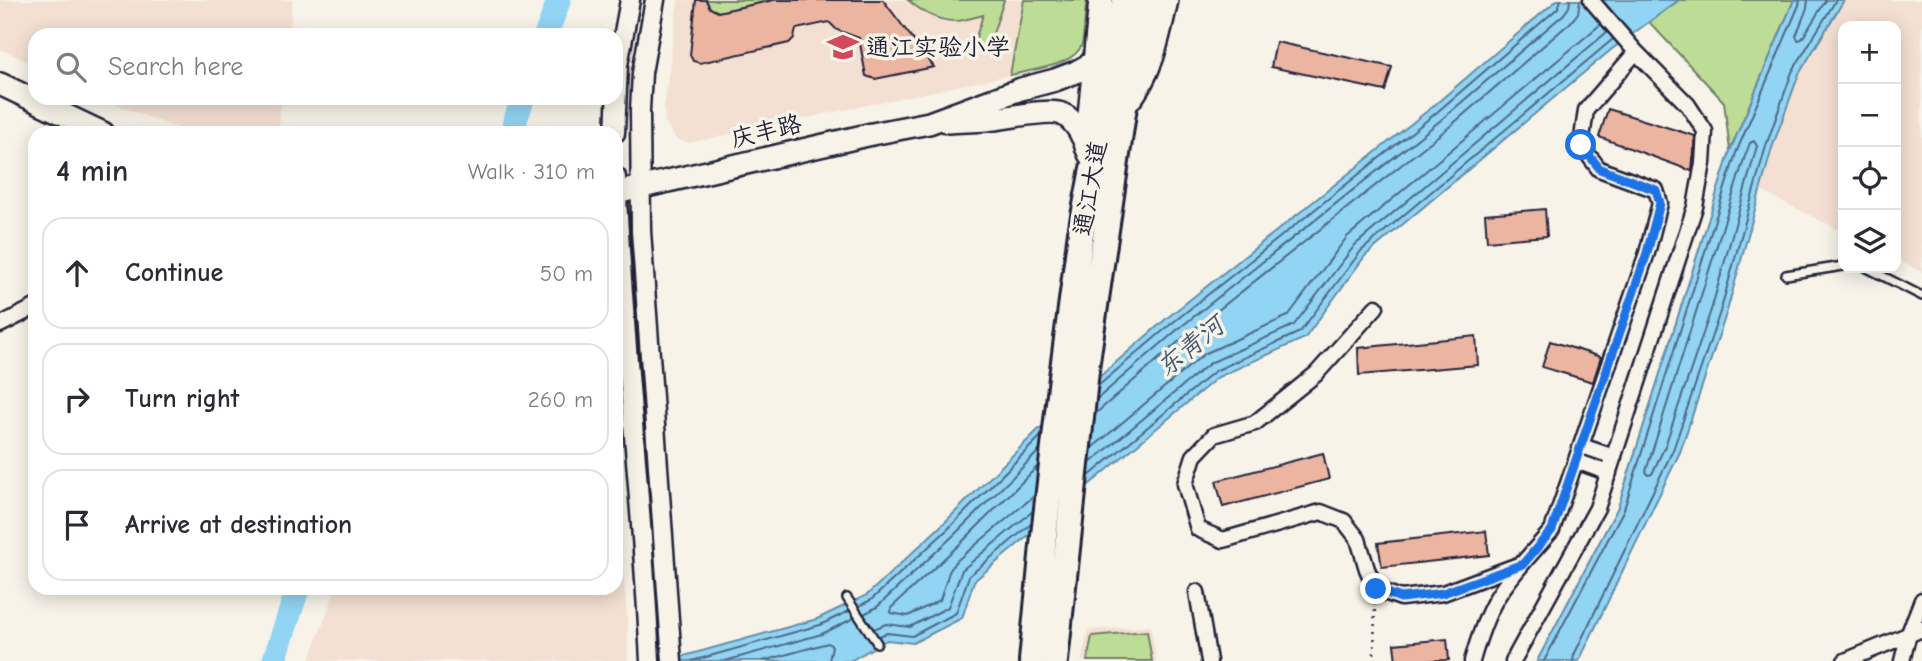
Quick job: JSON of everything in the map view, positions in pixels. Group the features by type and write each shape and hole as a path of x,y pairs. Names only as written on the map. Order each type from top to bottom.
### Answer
{"highway":[{"name":"通江大道","path":"1055,661 1087,361 1124,106 1148,0"},
{"name":"通江大道","path":"1032,661 1062,377 1090,159 1123,12"}],"main road":[{"path":"1090,159 1094,62 1101,0"},
{"path":"1124,106 1138,90 1156,47 1166,0"},
{"path":"929,122 1021,89 1055,80 1094,62 1108,45 1123,12"},
{"path":"0,84 28,97"},
{"path":"44,105 88,126"},
{"path":"929,122 1061,113 1073,122 1090,159"},
{"name":"庆丰路","path":"623,192 929,122"}],"street":[{"path":"623,38 630,0"},
{"path":"655,0 642,73 641,231 672,657"},
{"path":"1513,661 1597,508 1696,207 1703,163 1705,131 1688,105 1636,52 1591,0"},
{"path":"1472,661 1496,599 1552,530 1647,253 1660,203 1656,190 1600,169 1581,145 1586,110 1636,52"},
{"path":"615,126 616,105"},
{"path":"623,297 646,577 650,661"},
{"path":"1376,307 1316,374 1255,423 1214,436 1194,456 1185,484 1198,529 1223,540 1321,512 1344,521 1357,538 1376,589 1401,598 1443,593 1523,564"},
{"path":"0,325 28,311"},
{"path":"1581,446 1614,457"},
{"path":"1576,461 1609,472"},
{"path":"1197,592 1209,661"},
{"path":"1902,661 1916,631 1922,600"},
{"path":"1845,661 1916,631"}],"lane":[{"path":"1786,275 1838,267"},
{"path":"1877,273 1922,296"},
{"path":"847,598 877,643"}],"path":[{"path":"1374,661 1376,589"}],"shaded area":[{"path":"0,0 293,0 290,28 28,28 28,62 0,49"},
{"name":"通江实验小学","path":"678,0 1024,0 1010,75 689,143 676,139 665,122 664,107"},
{"path":"1844,0 1922,0 1922,272 1901,262 1901,21 1838,21 1838,230 1761,191 1772,148 1799,74"},
{"path":"118,105 281,105 279,126 172,126"},
{"path":"623,569 628,661 309,661 333,595 623,595"},
{"path":"1151,626 1156,661 1081,661 1088,630"}],"green space":[{"path":"706,0 774,0 718,12 710,8"},
{"path":"908,0 1004,0 987,52 973,47 983,15 948,21 935,17"},
{"path":"1024,0 1087,0 1083,39 1078,51 1061,62 1010,75"},
{"path":"1679,0 1794,0 1730,151 1724,102 1649,22"},
{"path":"1147,631 1152,661 1087,661 1092,636"}],"water":[{"name":"东青河","path":"1557,0 1679,0 1612,49 1365,256 1305,338 1218,377 974,581 962,618 913,643 887,640 850,661 666,661 817,619 867,595 1038,430 1167,318 1431,108"},
{"path":"1794,0 1844,0 1799,74 1772,148 1727,311 1680,452 1579,661 1537,661 1618,507 1730,151"}],"building":[{"path":"696,0 706,0 710,8 718,12 774,0 883,0 934,67 875,79 866,76 859,38 837,30 829,22 796,29 794,38 789,43 700,63 693,61 690,55"},
{"path":"1276,42 1392,67 1385,91 1271,67"},
{"path":"1608,109 1695,136 1692,171 1599,137"},
{"path":"1545,209 1547,236 1487,241 1485,214"},
{"path":"1476,336 1478,365 1359,375 1358,348"},
{"path":"1550,341 1601,357 1593,382 1542,367"},
{"path":"1323,453 1329,479 1223,507 1216,481"},
{"path":"1486,531 1489,555 1382,567 1378,543"},
{"path":"1447,639 1449,660 1396,661 1394,644"}],"waterway":[{"path":"549,28 559,0"},
{"path":"513,126 521,105"},
{"path":"274,661 296,595"}],"place":[{"name":"通江实验小学","path":"843,47"}],"route":[{"path":"1376,589 1401,598 1443,593 1523,564 1552,530 1647,253 1660,203 1656,190 1600,169 1581,145"}]}
